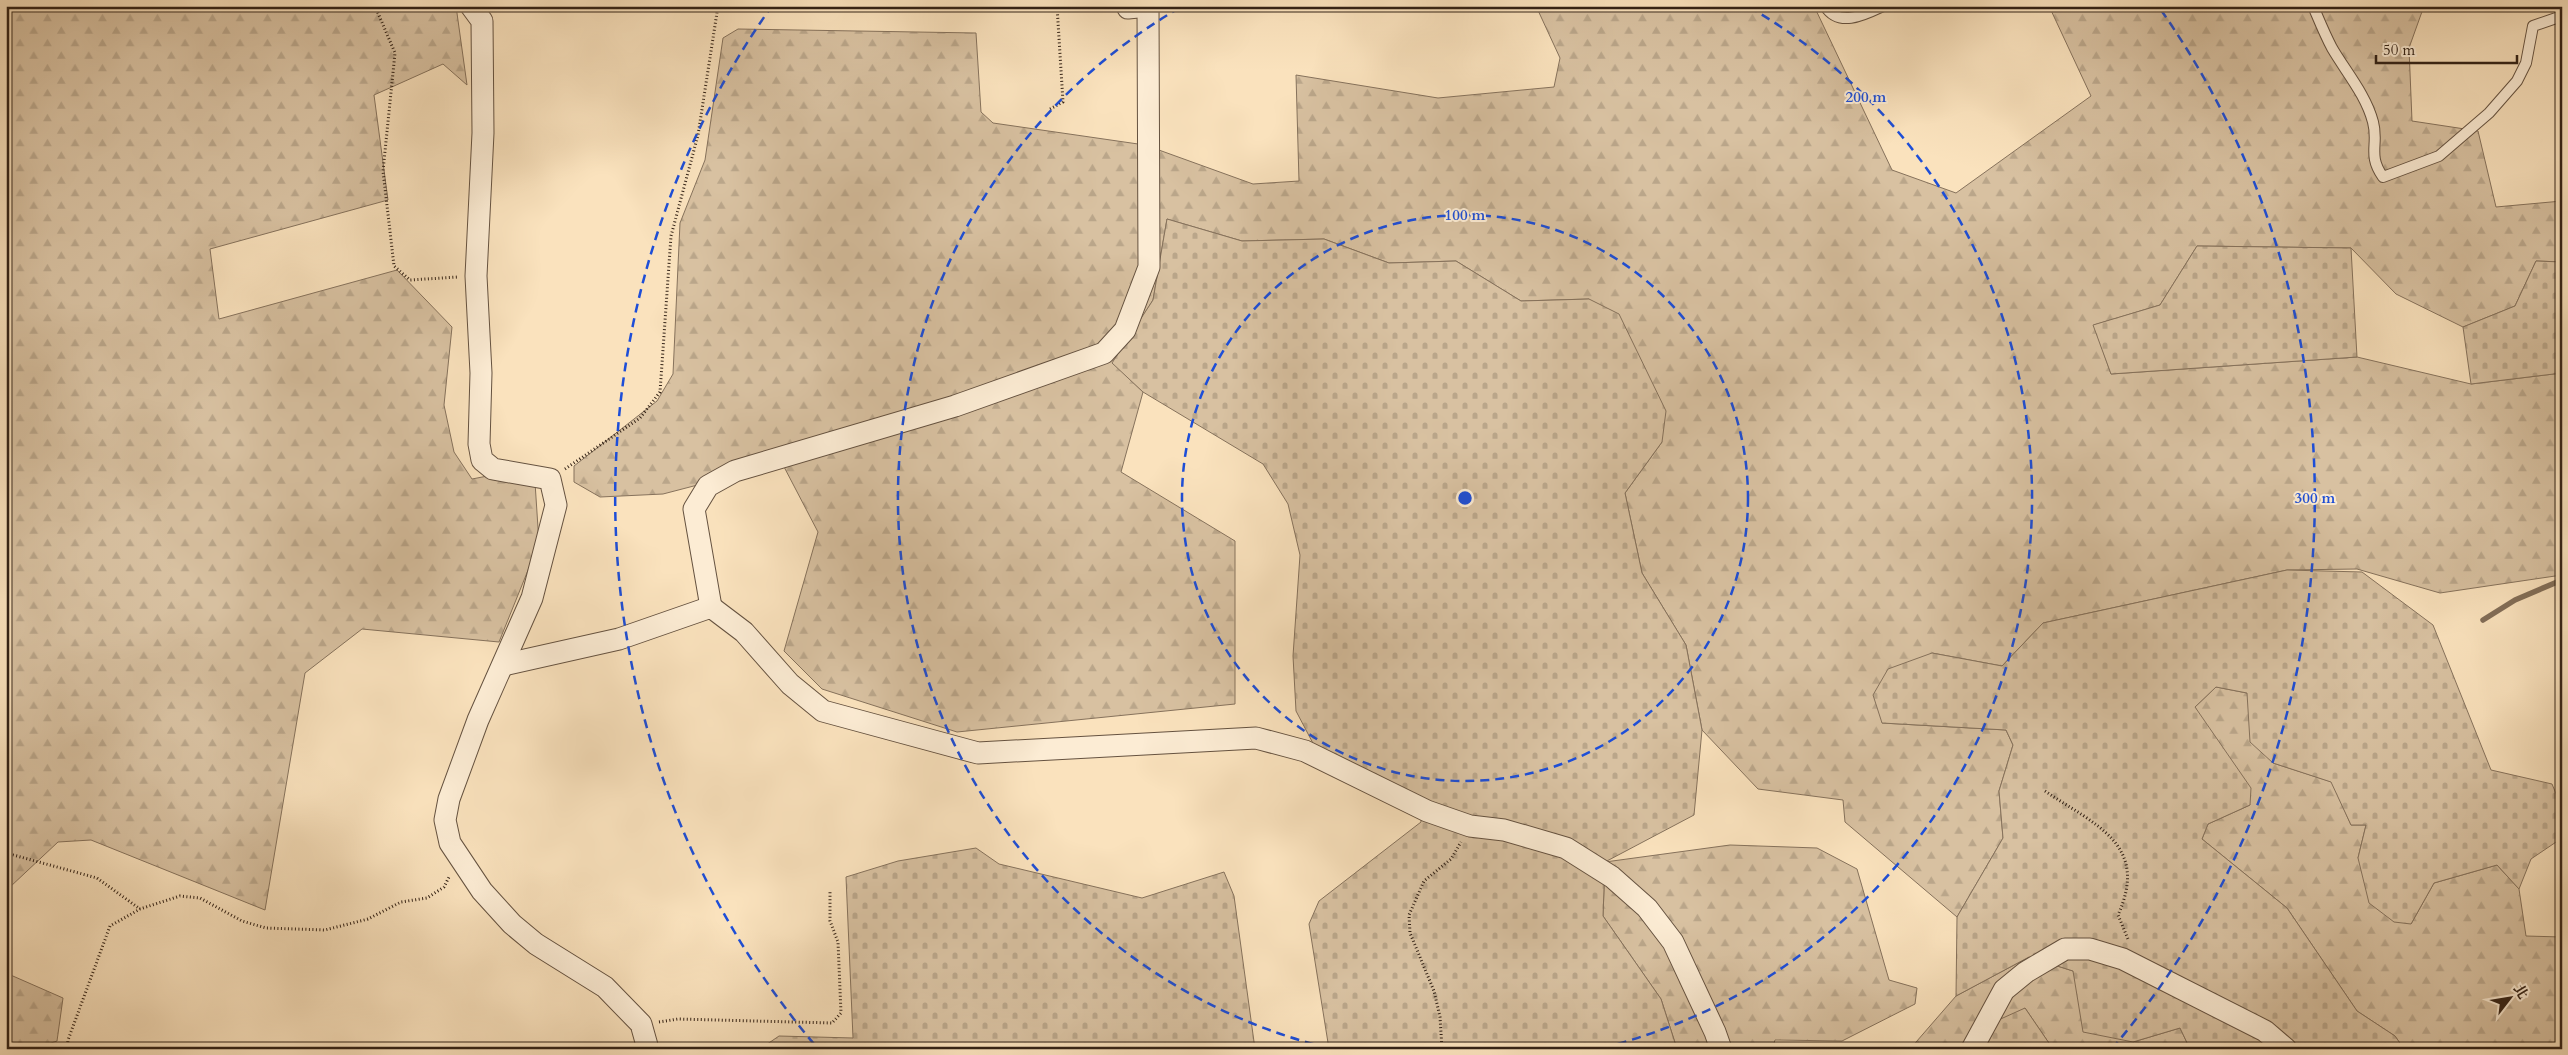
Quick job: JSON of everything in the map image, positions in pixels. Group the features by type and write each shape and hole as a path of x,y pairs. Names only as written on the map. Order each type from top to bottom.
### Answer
{"street":[{"path":"471,6 482,21 483,133 476,276 481,373 479,444 482,460 493,469 550,479 556,505 532,598 478,720 449,800 445,820 450,843 482,891 512,924 536,944 605,987 641,1024 648,1049"},
{"path":"1127,6 1148,6 1149,267 1125,330 1104,353 955,406 734,471 708,486 694,509 711,607 744,632 790,684 823,711 978,753 1256,738 1305,751 1427,810 1470,826 1504,830 1566,848 1612,877 1647,908 1673,942 1721,1049"},
{"path":"503,665 619,640 711,607"},
{"path":"1972,1049 2004,990 2046,958 2065,949 2090,949 2123,959 2265,1031 2286,1049"}],"lane":[{"path":"1825,6 1828,12 1838,18 1860,18 1883,6"},
{"path":"2313,6 2331,46 2364,101 2374,124 2373,155 2375,166 2383,177 2439,156 2489,113 2517,81 2526,64 2534,26 2562,16"}],"path":[{"path":"375,6 395,53 383,171 394,266 410,280 476,276"},
{"path":"550,479 640,418 660,392 671,236 698,135 718,6"},
{"path":"1050,109 1063,102 1057,6"},
{"path":"2045,791 2110,836 2126,857 2126,896 2118,915 2128,939 2123,959"},
{"path":"1442,1049 1440,1018 1434,991 1410,933 1409,915 1424,881 1451,858 1470,826"},
{"path":"6,853 97,878 140,909"},
{"path":"68,1049 68,1040 110,926 140,909 180,896 200,898 242,921 266,928 325,930 368,920 401,902 427,898 444,887 459,856"},
{"path":"641,1024 678,1019 832,1023 841,1013 838,942 830,921 830,891"}],"green space":[{"path":"6,6 456,6 467,85 443,64 374,95 388,200 210,249 219,319 397,270 452,327 444,405 454,452 472,479 534,467 539,543 499,642 362,629 305,673 265,910 91,840 58,842 10,887 6,928"},
{"path":"1536,6 1814,6 1892,170 1956,193 2091,96 2049,6 2424,6 2409,48 2412,121 2478,131 2496,207 2562,201 2562,262 2536,261 2515,306 2463,327 2396,294 2351,248 2197,246 2160,305 2094,325 2111,374 2357,357 2471,384 2562,373 2562,575 2440,593 2357,569 2287,570 2043,623 2002,666 1932,653 1882,723 2006,730 2013,745 1999,791 2003,838 1957,917 1845,822 1843,800 1758,789 1702,730 1686,645 1642,573 1625,493 1662,442 1589,299 1521,301 1456,261 1389,263 1324,239 1242,241 1167,219 1153,300 1113,363 1143,392 1121,472 1235,541 1235,704 957,732 822,689 784,651 818,532 782,463 663,494 600,497 574,482 574,466 657,401 673,374 680,223 705,160 723,38 738,29 976,33 981,112 993,123 1145,145 1253,184 1299,181 1296,75 1438,98 1554,87 1560,58"},
{"path":"1167,219 1242,241 1324,239 1389,263 1456,261 1521,301 1589,299 1619,314 1666,411 1662,442 1625,493 1642,573 1686,645 1702,730 1694,815 1605,862 1603,916 1661,999 1677,1049 1329,1049 1309,924 1319,901 1421,822 1420,796 1316,749 1296,711 1293,656 1300,555 1288,504 1263,464 1143,392 1112,363 1153,300"},
{"path":"2197,246 2351,248 2357,357 2111,374 2093,325 2160,305"},
{"path":"2536,261 2562,262 2562,373 2471,384 2463,327 2515,306"},
{"path":"2287,570 2362,572 2433,625 2491,770 2552,784 2562,808 2562,838 2531,859 2519,889 2497,865 2434,883 2411,924 2394,922 2369,903 2358,858 2366,825 2351,825 2331,782 2273,763 2250,742 2247,693 2216,687 2195,707 2251,788 2250,805 2208,824 2202,839 2287,908 2357,1011 2395,1036 2404,1049 2190,1049 2180,1028 2133,1042 2083,1032 2073,971 2029,957 1956,996 1957,917 2003,838 1999,791 2013,745 2006,730 1882,723 1873,695 1888,669 1932,653 2002,666 2043,623"},
{"path":"2216,687 2247,693 2273,763 2332,782 2351,825 2366,825 2358,858 2411,924 2434,883 2497,865 2519,889 2526,936 2562,937 2562,1049 2404,1049 2395,1036 2357,1011 2287,908 2202,839 2208,824 2250,805 2195,707"},
{"path":"1730,845 1817,848 1857,869 1889,980 1917,988 1915,1004 1842,1041 1775,1040 1772,1049 1677,1049 1661,999 1603,916 1605,862"},
{"path":"976,848 999,864 1142,898 1224,872 1234,896 1255,1049 760,1049 779,1036 853,1038 846,877 898,861"},
{"path":"2029,957 2073,971 2133,1042 2180,1028 2190,1049 2053,1049 2025,1008 1975,1049 1910,1049 1956,996"},
{"path":"6,973 63,998 57,1041 33,1049 6,1049"},
{"path":"2025,1008 2053,1049 1975,1049 1974,1031"}],"waterway":[{"path":"2483,620 2515,600 2562,580"}]}
